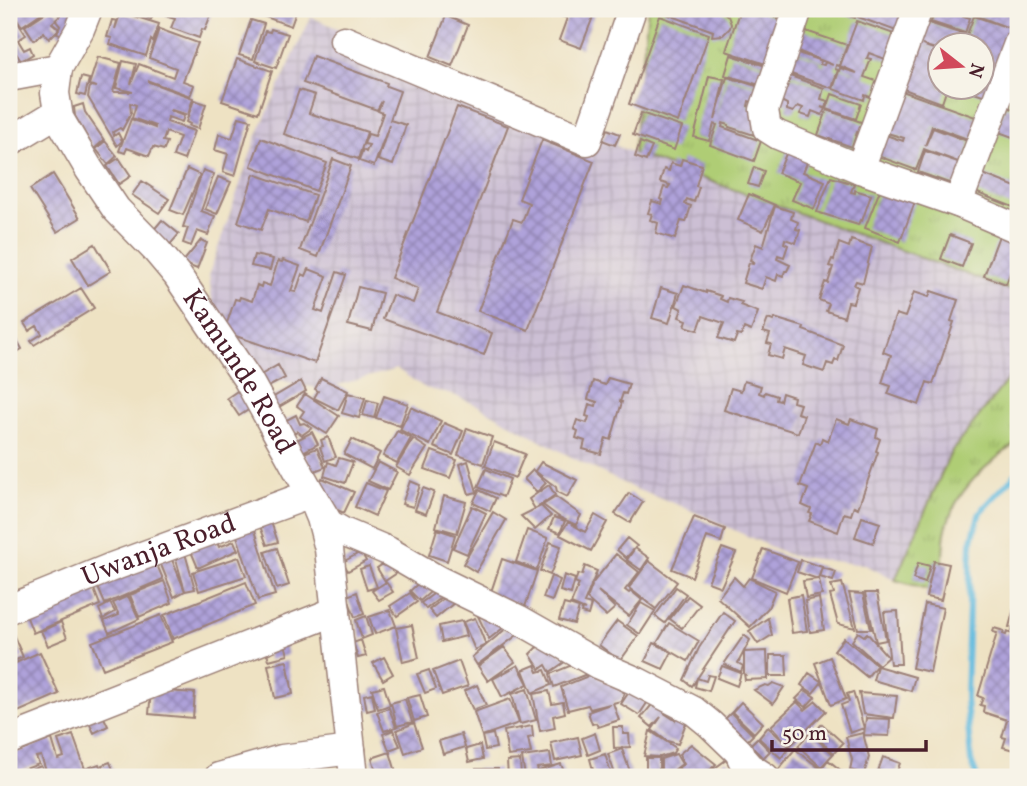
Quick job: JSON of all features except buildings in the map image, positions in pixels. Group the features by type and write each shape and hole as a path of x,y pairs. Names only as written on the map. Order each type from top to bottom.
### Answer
{"street":[{"name":"Kamunde Road","path":"88,9 58,68 55,93 57,113 69,137 116,209 177,275 230,353 275,426 311,494 321,517 328,549 353,763"},
{"path":"344,40 587,141 632,9"},
{"path":"798,9 764,110 766,128 860,169 958,203 1018,229"},
{"path":"860,169 918,9"},
{"path":"958,203 1018,44"},
{"path":"9,77 58,68"},
{"path":"9,142 57,113"},
{"path":"311,494 329,524 388,551 599,665 694,711 729,743 749,767 765,777"},
{"name":"Uwanja Road","path":"9,609 112,567 311,494"},
{"path":"9,740 336,611"},
{"path":"219,777 282,759 353,763"}],"shaded area":[{"path":"311,17 633,153 1018,293 1018,366 951,452 895,580 865,565 791,556 681,506 635,489 477,405 451,394 425,388 397,369 323,389 290,383 258,370 217,342 209,274 257,135"}],"green space":[{"path":"648,9 1018,9 1018,293 633,153"},
{"path":"1018,366 1018,442 973,480 955,505 945,533 942,593 895,580 951,452"}],"waterway":[{"path":"977,777 971,761 966,698 971,543 980,512 1018,472"}]}
